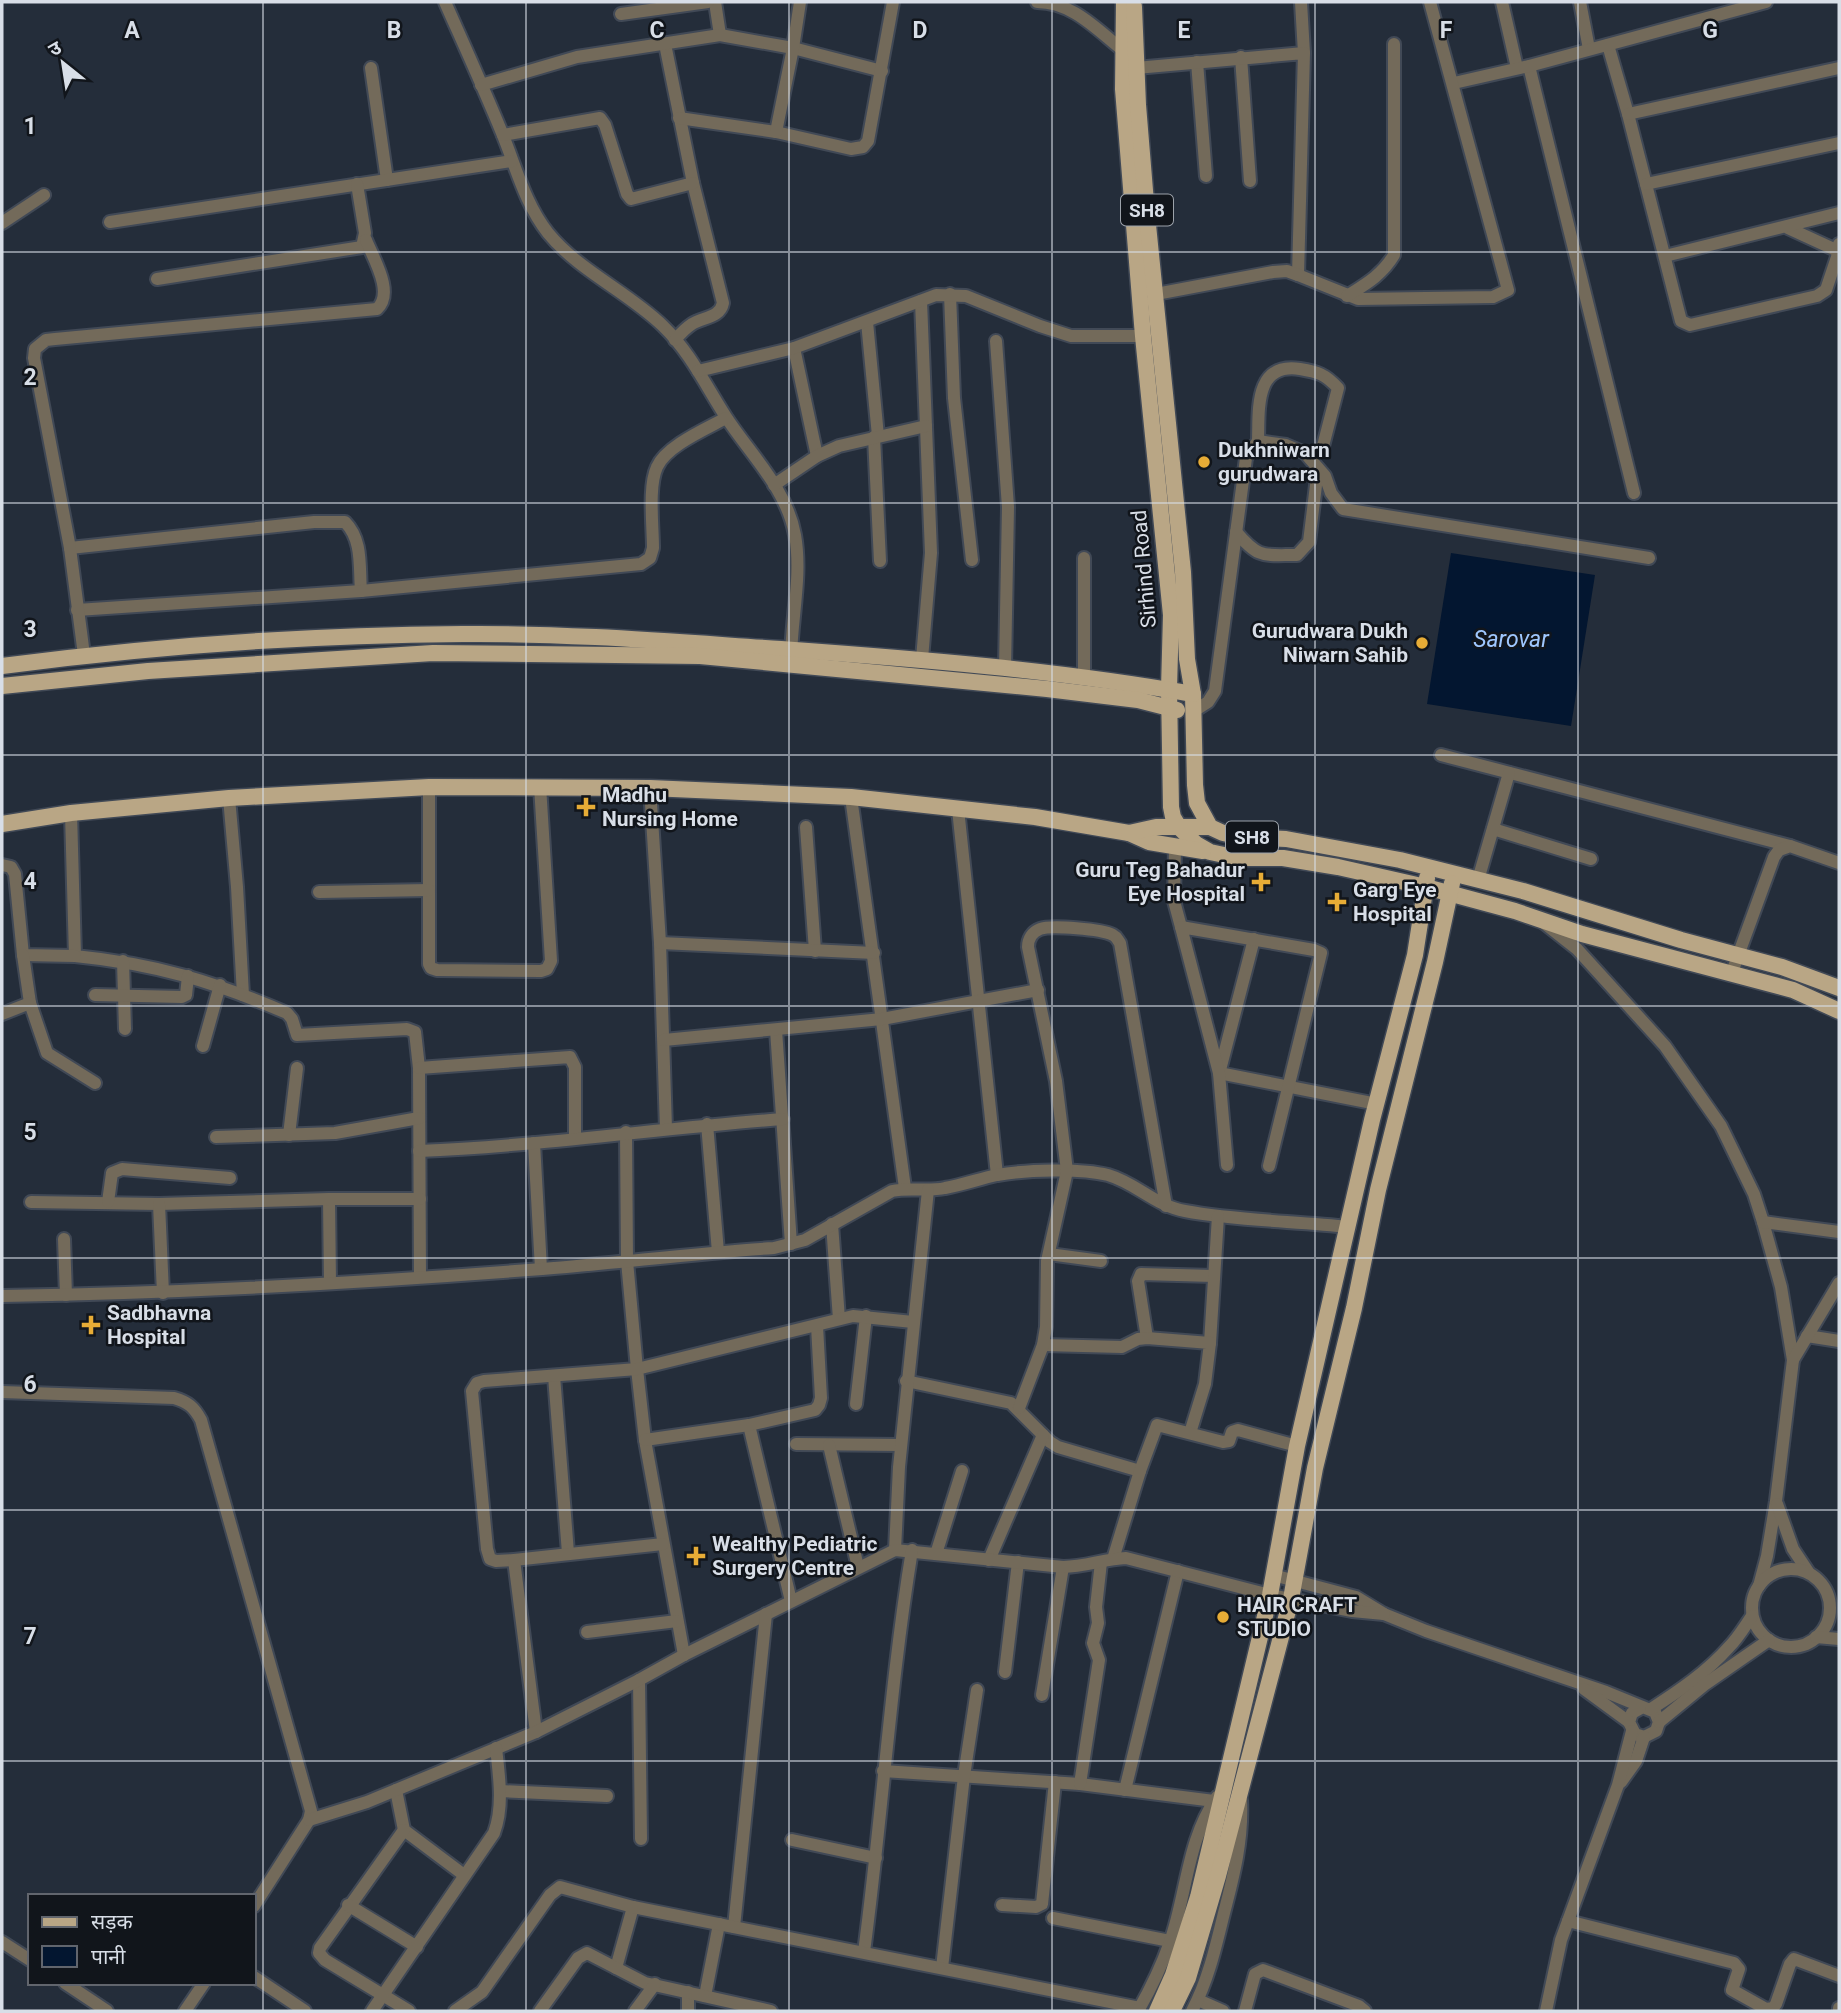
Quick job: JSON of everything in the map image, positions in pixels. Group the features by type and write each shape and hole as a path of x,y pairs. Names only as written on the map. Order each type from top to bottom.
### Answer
{"main road":[{"name":"Sirhind Road","path":"1124,2 1123,89 1143,336 1171,615 1168,689 1171,807 1179,827"},
{"name":"SH8","path":"1134,2 1136,68 1156,295"},
{"name":"Sirhind Road","path":"1156,295 1183,572 1187,659 1193,694"},
{"path":"2,666 84,655 268,641 463,634 583,636 791,657 1138,700 1169,709 1194,711"},
{"path":"2,686 148,671 433,653 922,659 1084,677 1193,694"},
{"name":"SH8","path":"1193,694 1197,803 1210,827 1241,837 1286,839 1429,867"},
{"path":"2,824 71,813 229,798 429,787 650,788 851,797 1035,817 1129,833 1149,842 1210,852"},
{"name":"SH8","path":"1179,827 1196,844 1210,852 1238,858 1283,858 1426,887"},
{"path":"1129,833 1156,828 1210,827"},
{"path":"1157,2011 1187,1936 1269,1595 1297,1446 1377,1104 1415,955 1429,867 1523,891 1681,940 1782,967 1839,988"},
{"path":"1172,2011 1188,1978 1218,1876 1292,1598 1315,1468 1453,874"},
{"path":"1426,887 1582,934 1793,990 1839,1010"}],"street":[{"path":"445,2 512,161 536,214 548,232 563,248 642,308 675,340 787,508 797,554 791,657"},
{"path":"621,14 708,2"},
{"path":"715,2 720,35"},
{"path":"776,132 800,2"},
{"path":"679,118 776,132 852,149 863,147 868,141 893,2"},
{"path":"1037,2 1051,2 1075,12 1124,51"},
{"path":"1298,275 1304,53 1301,2"},
{"path":"1156,295 1273,271 1287,271 1358,299 1493,297 1508,290 1430,2"},
{"path":"1503,2 1523,67 1634,493"},
{"path":"1580,2 1589,49"},
{"path":"1454,83 1608,45 1726,7 1766,2"},
{"path":"481,85 577,57 720,35 793,48 882,71"},
{"path":"665,44 693,183 723,303 717,314 691,324 675,340"},
{"path":"1347,296 1376,277 1394,256 1394,44"},
{"path":"1608,45 1681,321 1689,326 1817,296 1826,290 1839,249 1788,228"},
{"path":"1136,68 1304,53"},
{"path":"1241,57 1250,181"},
{"path":"1197,62 1206,176"},
{"path":"371,68 387,180"},
{"path":"1628,114 1839,68"},
{"path":"503,135 600,118 605,125 627,194 631,199 693,183"},
{"path":"1646,184 1839,143"},
{"path":"110,222 512,161"},
{"path":"84,655 70,548 34,358 36,349 55,339 377,309 383,304 382,284 366,240 357,184"},
{"path":"2,223 44,195"},
{"path":"1665,256 1839,214"},
{"path":"157,279 356,250 362,247 366,240"},
{"path":"950,294 954,398 972,560"},
{"path":"698,371 794,348 936,295 966,296 1071,336 1143,336"},
{"path":"921,301 931,553 922,659"},
{"path":"867,322 876,437 880,561"},
{"path":"996,341 1008,508 1005,668"},
{"path":"794,348 817,456"},
{"path":"1194,711 1208,702 1215,691 1236,532 1246,458 1258,441 1260,395 1268,377 1284,368 1325,374 1338,388 1323,446 1314,463 1309,542 1297,555 1267,555 1252,550 1236,532"},
{"path":"77,610 360,591 641,564 650,558 653,548 653,483 656,469 670,450 726,418"},
{"path":"774,485 817,456 839,446 926,426"},
{"path":"1258,441 1286,445 1305,453 1343,509 1649,558"},
{"path":"70,548 314,522 345,522 354,531 358,542 360,591"},
{"path":"1084,558 1084,677"},
{"path":"1193,694 1208,702"},
{"path":"1441,755 1790,846 1839,863"},
{"path":"1478,880 1509,773"},
{"path":"429,787 431,968 547,969 551,961 540,786"},
{"path":"650,788 660,943 666,1129"},
{"path":"851,797 905,1188"},
{"path":"229,798 243,995"},
{"path":"958,809 997,1175"},
{"path":"71,813 75,956"},
{"path":"806,827 815,951"},
{"path":"1493,829 1591,859"},
{"path":"1175,846 1174,901 1219,1073 1227,1165"},
{"path":"1731,975 1774,857 1779,850 1790,846"},
{"path":"2,865 10,867 15,874 30,1003 47,1053 95,1083"},
{"path":"319,892 429,890"},
{"path":"1541,920 1577,949 1665,1046 1721,1126 1755,1195 1781,1287 1793,1360 1776,1501 1767,1556 1752,1605 1752,1616 1762,1634 1769,1640 1781,1646 1793,1647 1806,1644 1816,1637 1827,1622 1834,1605 1819,1581 1798,1570 1776,1572 1759,1586"},
{"path":"1018,1408 1043,1345 1046,1327 1045,1280 1067,1171 1056,1081 1027,947 1028,940 1037,930 1050,927 1104,932 1116,937 1122,951 1166,1206"},
{"path":"1181,927 1318,950 1322,957 1269,1166"},
{"path":"1219,1073 1254,939"},
{"path":"660,943 874,953"},
{"path":"23,955 75,956 123,961 220,985 287,1013 297,1035 411,1029 416,1037 419,1068 420,1277"},
{"path":"123,961 125,1029"},
{"path":"95,995 182,997 186,995 188,976"},
{"path":"203,1046 220,985"},
{"path":"664,1040 882,1020 1038,990"},
{"path":"2,1014 30,1003"},
{"path":"776,1030 791,1244"},
{"path":"419,1068 570,1057 575,1067 575,1138"},
{"path":"289,1135 297,1068"},
{"path":"1219,1073 1377,1104"},
{"path":"216,1137 351,1131 419,1118"},
{"path":"419,1151 534,1143 707,1124 783,1119"},
{"path":"707,1124 718,1252"},
{"path":"626,1132 627,1261 637,1369 645,1440 684,1655"},
{"path":"534,1143 541,1269"},
{"path":"108,1202 110,1178 112,1174 122,1170 230,1178"},
{"path":"2,1296 163,1293 330,1283 541,1269 791,1244 805,1240 892,1191 905,1188 946,1188 997,1175 1067,1171 1105,1174 1166,1206 1218,1216 1349,1227"},
{"path":"895,1550 906,1381 928,1190"},
{"path":"329,1199 330,1283"},
{"path":"30,1202 159,1204 420,1199"},
{"path":"159,1204 163,1293"},
{"path":"1190,1433 1205,1384 1218,1216"},
{"path":"1763,1222 1839,1232"},
{"path":"832,1224 839,1319"},
{"path":"64,1239 66,1295"},
{"path":"1049,1254 1101,1261"},
{"path":"1147,1338 1138,1281 1141,1273 1214,1276"},
{"path":"1793,1360 1839,1283"},
{"path":"663,1544 514,1560 490,1559 472,1391 477,1384 484,1381 637,1369 839,1319 866,1316 912,1322"},
{"path":"856,1404 866,1316"},
{"path":"645,1440 749,1425 807,1413 820,1405 817,1326"},
{"path":"1807,1336 1839,1342"},
{"path":"1043,1345 1122,1347 1138,1339 1147,1338 1210,1343"},
{"path":"554,1376 568,1553"},
{"path":"906,1381 1002,1400 1018,1408 1042,1435 1059,1447 1140,1471"},
{"path":"2,1392 174,1398 185,1401 194,1408 201,1420 311,1811 309,1820 256,1903"},
{"path":"749,1425 791,1601"},
{"path":"1080,1784 1099,1660 1093,1643 1098,1623 1096,1607 1107,1560 1157,1425 1227,1442 1232,1432 1238,1430 1297,1446"},
{"path":"989,1560 1042,1435"},
{"path":"796,1444 901,1445"},
{"path":"828,1445 858,1567"},
{"path":"936,1554 962,1471"},
{"path":"1776,1501 1793,1549 1809,1574"},
{"path":"309,1820 339,1812 396,1790 536,1732 895,1550 1063,1567 1082,1567 1107,1560 1136,1559 1269,1595 1352,1611 1384,1614"},
{"path":"864,1952 876,1858 883,1771 912,1550"},
{"path":"514,1560 536,1732"},
{"path":"1005,1672 1018,1562"},
{"path":"1042,1695 1063,1567"},
{"path":"1125,1790 1178,1571"},
{"path":"1273,1575 1356,1597 1384,1614 1606,1692 1655,1712 1659,1722"},
{"path":"734,1927 766,1614"},
{"path":"1546,2011 1568,1921 1618,1785 1632,1713 1687,1685 1730,1647 1752,1616"},
{"path":"586,1632 677,1621"},
{"path":"1816,1637 1839,1639"},
{"path":"1644,1737 1653,1734 1659,1722 1704,1685 1769,1640"},
{"path":"639,1680 641,1839"},
{"path":"1573,1681 1644,1737"},
{"path":"942,1968 964,1776 977,1690"},
{"path":"1618,1785 1633,1767 1644,1737"},
{"path":"372,2011 494,1833 498,1822 500,1791 496,1748"},
{"path":"883,1771 1080,1784 1219,1798"},
{"path":"1002,1905 1036,1907 1042,1904 1055,1782"},
{"path":"396,1790 404,1830 464,1875"},
{"path":"500,1791 607,1796"},
{"path":"1223,2011 1195,2006 1217,1943 1239,1849 1242,1825 1239,1792"},
{"path":"455,2011 482,1992 555,1889 560,1887 633,1907 1139,2009 1170,1941 1196,1837 1205,1813 1219,1798"},
{"path":"404,1830 348,1905 319,1953 325,1960 409,2011"},
{"path":"792,1840 876,1858"},
{"path":"348,1905 417,1947"},
{"path":"617,1968 633,1907"},
{"path":"1053,1918 1170,1941"},
{"path":"1568,1921 1734,1963 1739,1969 1732,1990 1766,2009 1773,2008 1776,2004 1794,1959 1839,1976"},
{"path":"705,1996 719,1924"},
{"path":"2,1942 28,1959"},
{"path":"540,2011 582,1954 592,1955 638,1980 766,2011"},
{"path":"1245,2011 1255,1974 1263,1970 1359,2006 1365,2011"},
{"path":"256,1978 305,2011"},
{"path":"635,2011 655,1984"},
{"path":"68,1985 102,2010"},
{"path":"186,2011 203,1985"},
{"path":"688,1992 688,2011"}],"water":[{"name":"Sarovar","path":"1451,553 1595,575 1571,726 1427,704"}],"place":[{"name":"Dukhniwarn gurudwara","path":"1204,462"},
{"name":"Gurudwara Dukh Niwarn Sahib","path":"1422,643"},
{"name":"Madhu Nursing Home","path":"586,807"},
{"name":"Guru Teg Bahadur Eye Hospital","path":"1261,882"},
{"name":"Garg Eye Hospital","path":"1337,902"},
{"name":"Sadbhavna Hospital","path":"91,1325"},
{"name":"Wealthy Pediatric Surgery Centre","path":"696,1556"},
{"name":"HAIR CRAFT STUDIO","path":"1223,1617"}]}
